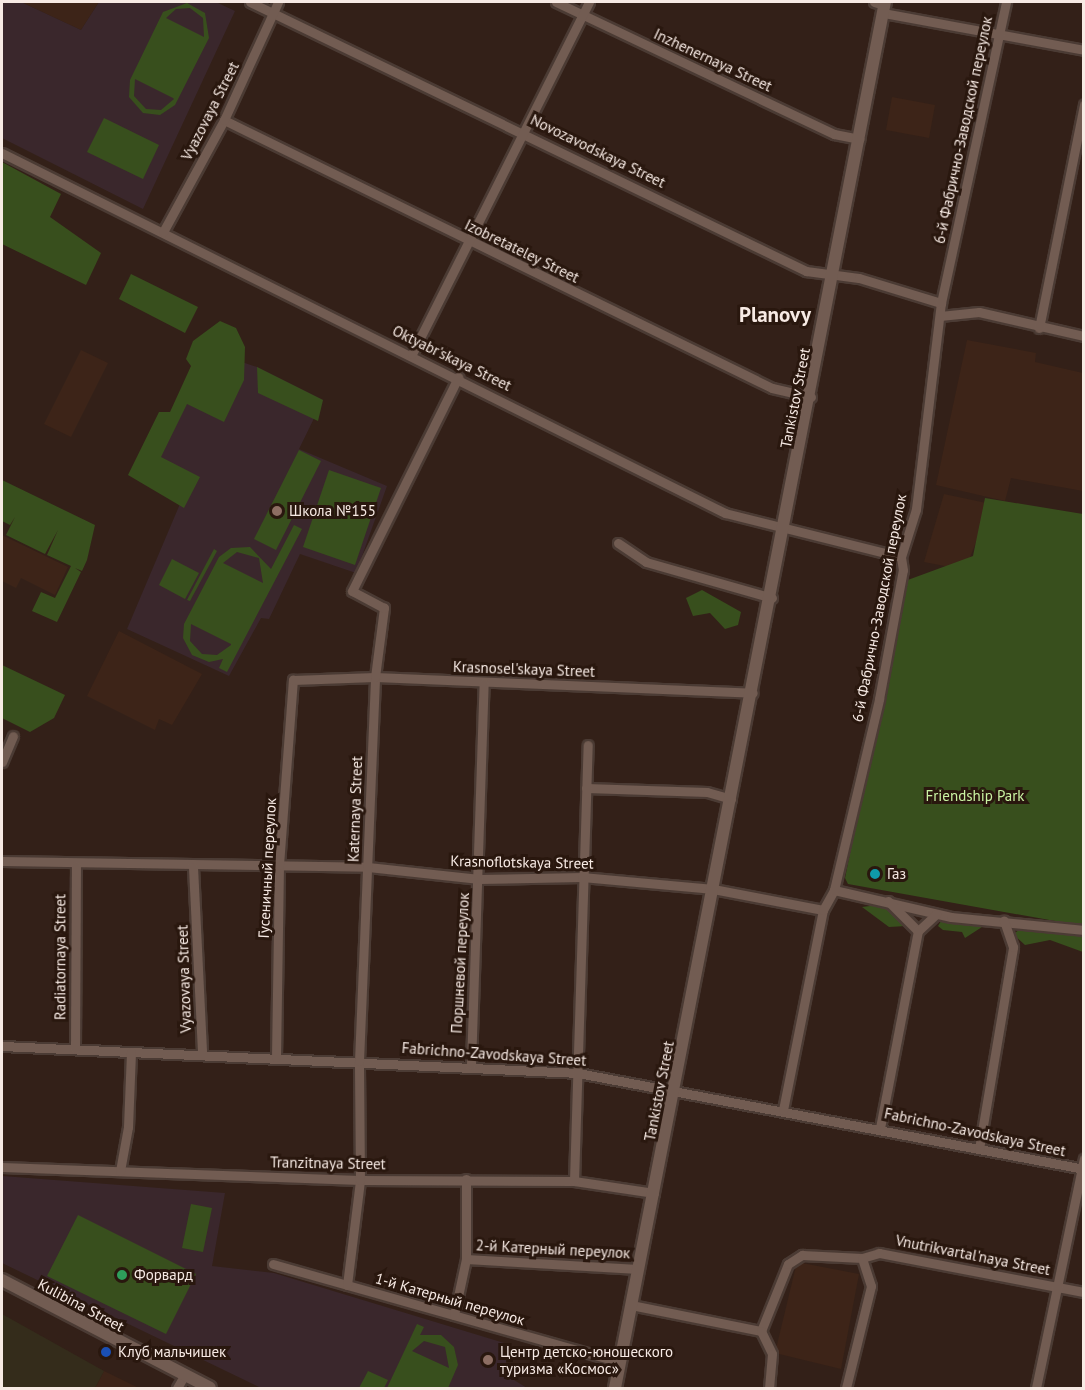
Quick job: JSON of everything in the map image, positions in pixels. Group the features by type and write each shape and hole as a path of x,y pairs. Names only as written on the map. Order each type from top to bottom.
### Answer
{"street":[{"name":"Novozavodskaya Street","path":"250,2 525,131 806,271 834,277 859,278 941,303"},
{"name":"Vyazovaya Street","path":"164,232 224,120 278,2"},
{"name":"Inzhenernaya Street","path":"556,2 834,134 860,140"},
{"path":"412,354 590,2"},
{"name":"6-й Фабрично-Заводской переулок","path":"783,1110 823,910 834,890 879,699 903,570 901,557 916,510 941,303 1006,2"},
{"path":"882,5 999,34 1083,50"},
{"name":"Tankistov Street","path":"615,1389 811,397 860,140 882,5"},
{"path":"1039,328 1083,104"},
{"name":"Izobretateley Street","path":"224,120 470,243 772,388 811,397"},
{"name":"Oktyabr'skaya Street","path":"2,153 412,354 725,513 784,532 901,557"},
{"path":"940,316 980,312 1039,328 1083,336"},
{"name":"Katernaya Street","path":"347,1285 360,1180 359,1061 375,677 384,608 352,591 458,377"},
{"path":"618,543 646,562 772,598"},
{"name":"Krasnosel'skaya Street","path":"293,680 375,677 753,693"},
{"name":"Гусеничный переулок","path":"276,1057 279,865 293,680"},
{"name":"Поршневой переулок","path":"471,1065 484,683"},
{"path":"2,762 13,736"},
{"path":"574,1181 588,745"},
{"path":"586,788 707,792 731,799"},
{"name":"Krasnoflotskaya Street","path":"2,861 76,866 368,867 479,879 582,877 714,889 823,910"},
{"name":"Radiatornaya Street","path":"75,1049 76,866"},
{"name":"Vyazovaya Street","path":"193,867 202,1054"},
{"path":"834,890 888,900 936,914 1083,930"},
{"path":"888,900 918,931"},
{"path":"880,1128 918,931 936,914"},
{"path":"979,1149 1013,947 1004,921"},
{"name":"Fabrichno-Zavodskaya Street","path":"2,1046 471,1065 578,1073 880,1128 979,1149 1083,1166"},
{"path":"120,1171 131,1052"},
{"path":"1036,1389 1055,1286 1083,1166"},
{"name":"Tranzitnaya Street","path":"2,1167 360,1180 574,1181 654,1193"},
{"path":"454,1315 466,1259 466,1179"},
{"name":"Vnutrikvartal'naya Street","path":"761,1331 788,1264 802,1255 862,1258 879,1253 926,1260 1083,1292"},
{"path":"846,1389 871,1286 862,1258"},
{"name":"2-й Катерный переулок","path":"466,1259 638,1269"},
{"name":"1-й Катерный переулок","path":"273,1264 619,1362"},
{"name":"Kulibina Street","path":"2,1280 210,1389"},
{"path":"631,1305 761,1331 772,1354 769,1389"},
{"path":"177,1389 184,1376"}],"shaded area":[{"path":"2,2 21,2 81,30 99,2 216,2 235,11 143,209 2,138"},
{"path":"21,2 99,2 81,30"},
{"path":"892,97 935,105 929,138 886,130"},
{"path":"967,340 1036,353 1035,362 1083,373 1083,491 1011,478 1005,501 936,485"},
{"name":"Школа №155","path":"203,349 257,367 323,400 299,449 387,486 356,573 300,554 269,619 261,618 229,676 127,629 188,485 151,465"},
{"path":"81,350 108,363 71,437 44,424"},
{"path":"944,494 991,504 965,570 924,562"},
{"path":"2,535 68,567 55,595 21,578 16,588 2,581"},
{"path":"119,631 202,674 172,725 159,719 155,730 87,696"},
{"path":"2,1176 225,1193 212,1266 274,1273 511,1345 503,1373 527,1388 261,1388 2,1263"},
{"path":"797,1262 859,1274 841,1369 775,1353"},
{"path":"2,1314 104,1371 95,1388 2,1388"},
{"path":"104,1371 139,1388 95,1388"}],"green space":[{"path":"187,3 205,13 209,38 175,105 160,115 143,113 129,97 130,80 163,12","holes":["190,8 203,18 204,37 166,18 176,9","135,79 173,98 174,99 161,110 146,109 134,96"]},
{"path":"104,118 159,145 143,179 87,152"},
{"path":"2,162 61,194 50,217 101,253 86,285 2,244"},
{"path":"131,274 198,307 185,333 119,299"},
{"path":"220,321 236,328 245,347 244,380 224,422 187,404 161,457 200,477 184,508 128,475 159,412 170,412 191,366 186,359 193,341"},
{"path":"257,367 323,400 318,421 258,393"},
{"path":"299,450 321,461 276,550 254,539"},
{"path":"329,470 381,488 355,565 303,547"},
{"path":"2,480 95,525 87,560 82,571 75,568 81,572 57,622 32,611 41,592 55,598 71,566 47,555 58,530 45,554 6,535 15,517 10,525 2,521"},
{"name":"Friendship Park","path":"985,498 1083,514 1083,926 848,884 845,878 905,581 973,556"},
{"path":"294,525 302,529 227,672 219,668 223,659 209,662 192,655 183,638 184,624 219,557 231,548 250,547 271,569","holes":["237,552 259,558 263,583 223,563","191,624 231,644 231,645 217,655 202,654 190,641"]},
{"path":"214,549 217,551 190,601 187,600"},
{"path":"172,559 199,573 185,599 159,585"},
{"path":"702,590 741,612 738,625 725,629 710,613 693,616 686,598"},
{"path":"2,665 65,695 54,718 30,732 2,718"},
{"path":"885,904 906,926 889,927 862,907"},
{"path":"941,921 982,927 965,938 962,932 943,930 938,926"},
{"path":"1022,928 1083,934 1083,952 1050,940 1025,945 1013,934"},
{"path":"191,1204 212,1208 203,1252 182,1248"},
{"name":"Форвард","path":"78,1215 196,1274 166,1334 47,1276"},
{"path":"417,1324 424,1327 420,1335 441,1335 454,1347 458,1365 448,1388 387,1388","holes":["424,1341 445,1347 449,1368 412,1351"]},
{"path":"368,1371 388,1380 384,1388 359,1388"}],"place":[{"name":"Школа №155","path":"277,511"},
{"name":"Газ","path":"875,874"},
{"name":"Форвард","path":"122,1275"},
{"name":"Клуб мальчишек","path":"106,1352"},
{"name":"Центр детско-юношеского туризма «Космос»","path":"488,1360"}],"district":[{"name":"Planovy","path":"775,315"}]}
